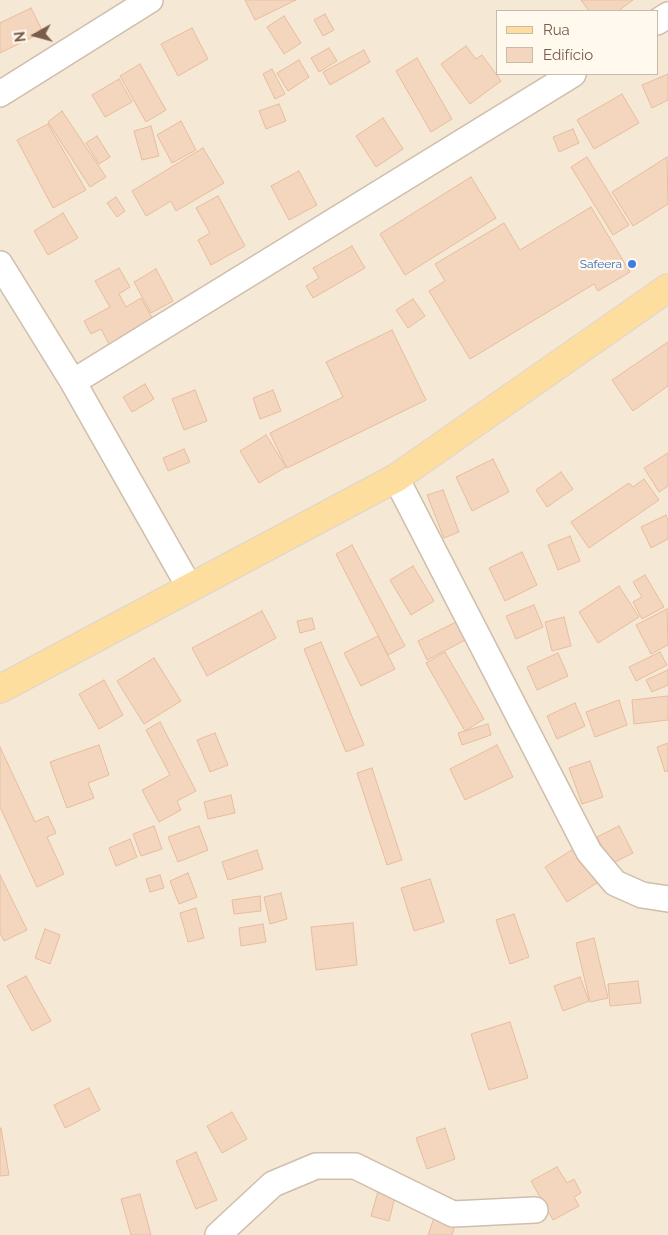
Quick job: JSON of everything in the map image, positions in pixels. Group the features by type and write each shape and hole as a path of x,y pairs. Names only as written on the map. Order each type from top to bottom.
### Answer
{"main road":[{"path":"0,689 396,478 668,288"}],"street":[{"path":"0,94 150,0"},
{"path":"73,382 571,75"},
{"path":"0,264 73,382 190,588"},
{"path":"396,478 589,852 615,883 642,895 668,899"},
{"path":"218,1235 273,1184 316,1166 356,1166 453,1214 535,1210"}],"shaded area":[{"path":"0,0 668,0 668,1235 0,1235"}],"building":[{"path":"245,0 296,0 255,20"},
{"path":"581,0 633,0 619,10 588,10"},
{"path":"31,8 43,32 0,53 0,23"},
{"path":"325,14 334,30 323,36 314,20"},
{"path":"284,16 301,43 284,54 267,27"},
{"path":"192,28 208,59 178,76 161,44"},
{"path":"466,46 476,59 482,55 501,81 470,104 441,64"},
{"path":"329,48 337,61 319,72 311,58"},
{"path":"364,50 370,62 330,85 323,72"},
{"path":"417,58 452,119 431,132 396,71"},
{"path":"299,60 309,77 288,91 277,73"},
{"path":"140,64 166,110 146,122 120,76"},
{"path":"272,69 285,94 275,99 263,74"},
{"path":"668,74 668,100 652,108 642,85"},
{"path":"119,79 132,102 105,117 92,95"},
{"path":"622,94 639,123 594,149 577,120"},
{"path":"279,104 286,121 266,129 259,111"},
{"path":"62,111 106,177 90,187 48,122"},
{"path":"383,118 403,149 376,167 356,136"},
{"path":"181,121 196,150 172,163 157,135"},
{"path":"48,124 86,190 53,208 17,140"},
{"path":"151,126 159,156 142,160 134,131"},
{"path":"573,129 579,143 559,152 553,137"},
{"path":"97,136 110,157 99,164 86,143"},
{"path":"203,148 224,183 176,211 171,201 146,216 132,191"},
{"path":"587,157 629,225 613,235 571,167"},
{"path":"667,157 668,204 633,226 612,192"},
{"path":"299,171 317,205 289,220 271,186"},
{"path":"471,177 496,218 405,275 380,234"},
{"path":"218,196 245,246 211,265 198,240 210,233 196,208"},
{"path":"116,197 125,211 117,217 107,203"},
{"path":"591,207 630,272 598,291 594,284 470,359 429,291 445,281 435,264 504,223 520,250"},
{"path":"63,213 78,238 48,255 34,231"},
{"path":"352,246 365,268 313,298 306,286 319,278 313,268"},
{"path":"119,268 130,287 119,294 126,307 141,298 154,321 110,346 101,329 91,334 84,321 110,307 95,281"},
{"path":"156,269 173,301 151,313 134,282"},
{"path":"413,299 425,316 408,328 396,310"},
{"path":"392,330 426,400 287,468 270,433 343,397 326,362"},
{"path":"668,342 668,386 633,411 612,380"},
{"path":"145,384 154,399 132,412 123,397"},
{"path":"195,390 207,421 184,430 172,399"},
{"path":"273,390 281,411 260,419 253,398"},
{"path":"266,435 286,467 259,483 240,451"},
{"path":"184,449 190,462 168,471 163,458"},
{"path":"668,453 668,486 659,492 644,468"},
{"path":"493,459 509,492 472,511 456,477"},
{"path":"561,472 573,489 547,507 536,490"},
{"path":"644,479 659,500 589,548 571,522 629,483 633,487"},
{"path":"443,490 459,532 444,538 427,495"},
{"path":"666,515 668,520 668,539 651,548 641,527"},
{"path":"570,536 580,561 558,570 548,545"},
{"path":"352,545 405,646 388,655 336,554"},
{"path":"522,552 537,585 505,601 489,568"},
{"path":"413,566 434,601 411,615 390,580"},
{"path":"645,575 664,607 642,619 633,602 642,597 633,582"},
{"path":"619,586 639,617 598,643 579,612"},
{"path":"534,605 543,627 516,639 506,616"},
{"path":"667,609 668,645 651,654 636,625"},
{"path":"262,611 276,638 207,676 192,648"},
{"path":"564,617 571,646 552,651 545,622"},
{"path":"312,618 315,629 300,633 297,621"},
{"path":"464,618 473,636 427,660 418,641"},
{"path":"378,636 395,669 361,686 344,653"},
{"path":"321,642 364,745 346,752 304,649"},
{"path":"445,652 484,719 465,731 426,663"},
{"path":"660,652 667,665 636,681 629,667"},
{"path":"558,653 568,676 537,690 527,667"},
{"path":"154,658 181,701 144,724 117,681"},
{"path":"668,670 668,685 652,692 646,680"},
{"path":"104,680 123,715 99,729 79,694"},
{"path":"668,696 668,720 634,724 632,700"},
{"path":"619,700 627,725 595,737 586,712"},
{"path":"575,703 585,726 557,739 547,716"},
{"path":"160,722 196,791 177,801 181,810 159,822 142,790 170,775 146,730"},
{"path":"488,724 491,735 462,745 458,733"},
{"path":"215,733 228,765 210,772 197,740"},
{"path":"668,743 668,771 665,772 657,747"},
{"path":"99,745 109,775 88,783 94,798 67,808 50,762"},
{"path":"497,745 513,777 465,800 450,769"},
{"path":"0,747 35,822 48,816 56,833 47,837 64,874 37,887 0,807"},
{"path":"590,761 603,797 582,804 569,768"},
{"path":"372,768 402,860 387,865 357,773"},
{"path":"231,795 235,813 208,819 204,802"},
{"path":"154,826 162,849 141,856 133,834"},
{"path":"199,826 208,850 178,862 168,837"},
{"path":"619,826 633,853 611,864 597,837"},
{"path":"130,839 137,857 116,866 109,848"},
{"path":"578,846 600,881 567,902 545,867"},
{"path":"257,850 263,869 228,880 222,862"},
{"path":"188,873 197,897 179,904 170,881"},
{"path":"0,875 27,930 4,941 0,933"},
{"path":"160,875 164,888 150,892 146,879"},
{"path":"430,879 444,922 414,931 401,888"},
{"path":"281,893 287,919 270,924 264,897"},
{"path":"260,896 261,911 234,914 232,900"},
{"path":"196,908 204,938 188,942 180,913"},
{"path":"514,914 529,957 510,964 496,920"},
{"path":"353,923 357,965 316,970 311,927"},
{"path":"263,924 266,942 241,946 239,928"},
{"path":"45,929 60,935 50,964 35,958"},
{"path":"594,938 608,998 590,1002 576,943"},
{"path":"26,976 51,1021 32,1031 7,986"},
{"path":"580,977 589,1001 563,1011 554,986"},
{"path":"638,981 641,1003 610,1006 608,984"},
{"path":"510,1022 528,1078 489,1090 471,1034"},
{"path":"89,1088 100,1110 65,1128 54,1105"},
{"path":"232,1112 247,1139 222,1153 207,1126"},
{"path":"0,1128 9,1175 0,1176"},
{"path":"445,1128 455,1159 427,1169 416,1138"},
{"path":"196,1152 217,1200 196,1209 176,1161"},
{"path":"557,1167 567,1183 574,1179 581,1193 574,1197 579,1206 553,1220 531,1181"},
{"path":"379,1188 396,1193 389,1221 371,1216"},
{"path":"140,1194 151,1235 131,1235 121,1199"},
{"path":"435,1215 456,1222 452,1235 428,1235"}],"place":[{"name":"Safeera","path":"632,264"}]}
